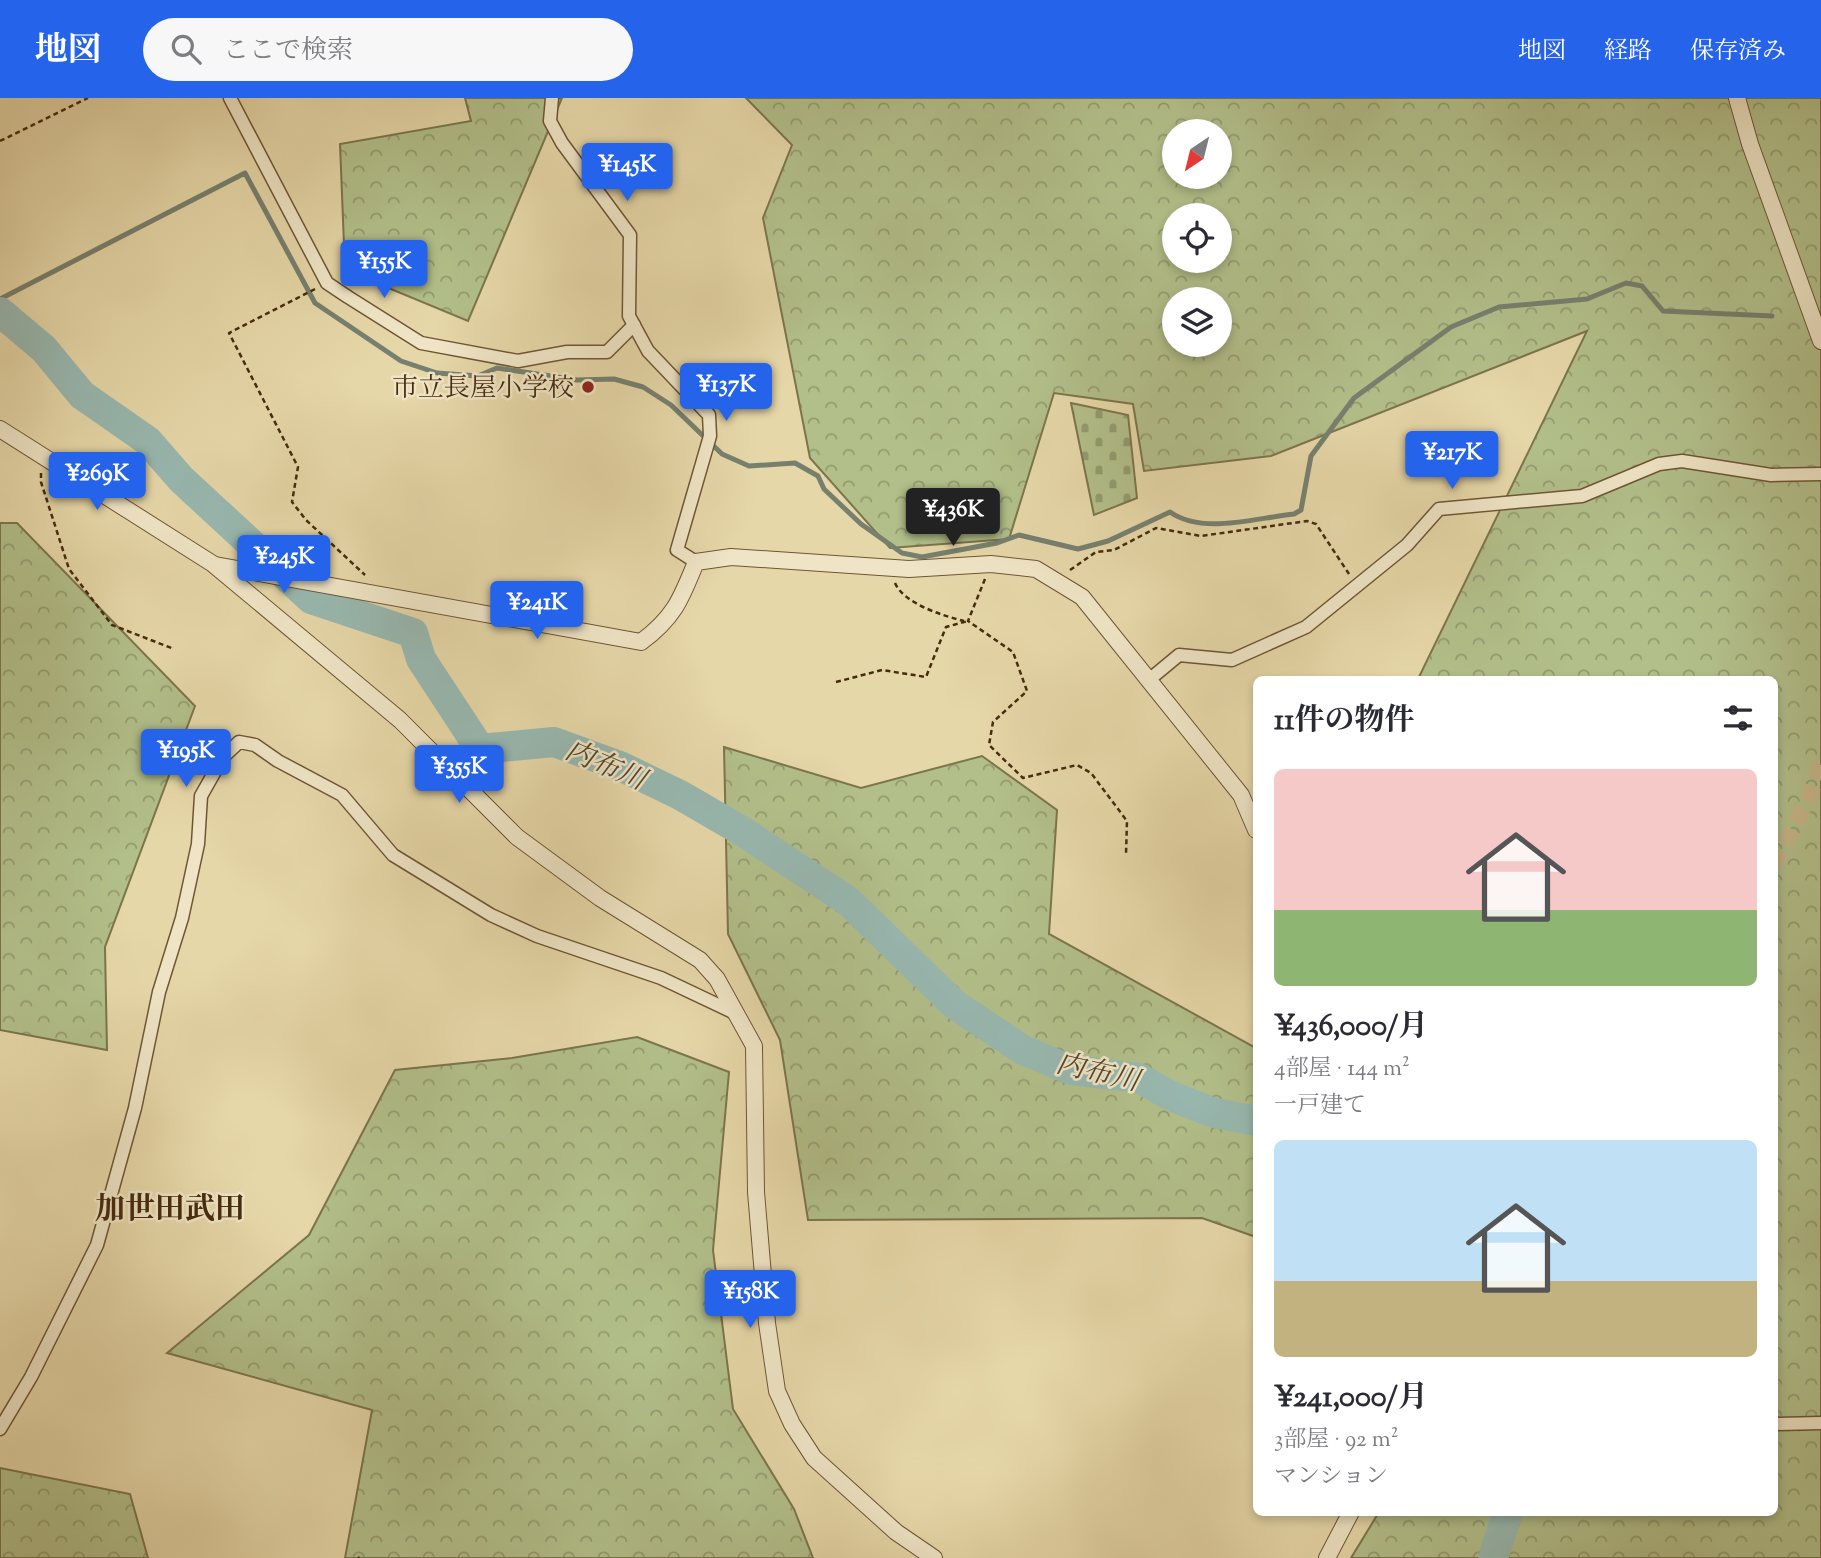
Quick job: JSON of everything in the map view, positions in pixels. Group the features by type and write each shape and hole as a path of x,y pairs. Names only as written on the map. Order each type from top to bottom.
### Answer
{"street":[{"path":"230,98 327,283 421,343 518,361 567,352 607,352 634,325"},
{"path":"552,98 550,121 562,143 630,235 627,305 634,325 648,351 709,415 710,436 677,550 696,562 730,557 888,567 991,564 1036,569 1082,597 1241,795 1253,823"},
{"path":"1737,98 1750,144 1821,341"},
{"path":"0,429 213,564 400,720 517,837 600,898 700,960 717,979 754,1046 756,1192 767,1323 777,1391 792,1424 814,1458 896,1532 934,1558"},
{"path":"1150,679 1179,655 1231,660 1306,627 1407,545 1439,509 1582,496 1659,464 1682,461 1770,475 1821,474"},
{"path":"213,564 384,593 641,642 665,625 683,595 696,562"},
{"path":"0,1429 31,1377 97,1245 135,1108 159,992 182,918 198,844 201,796 223,757 239,741 255,745 278,761 341,795 393,855 491,915 537,936 661,978 737,1014"},
{"path":"1778,1424 1821,1423"},
{"path":"1326,1558 1349,1516"}],"path":[{"path":"0,141 88,98"},
{"path":"327,283 229,333 298,467 292,502 306,520 384,593"},
{"path":"41,455 41,482 69,569 112,625 174,649"},
{"path":"1056,580 1096,552 1114,550 1156,528 1201,536 1307,521 1316,524 1357,586"},
{"path":"968,621 991,564"},
{"path":"888,567 898,589 935,611 968,621 1013,652 1027,691 993,722 989,745 1023,778 1077,765 1091,773 1127,821 1126,854"},
{"path":"836,682 883,670 926,677 946,627 968,621"}],"green space":[{"path":"465,98 562,98 468,321 345,270 340,144 471,121"},
{"path":"746,98 1821,98 1821,1558 1351,1558 1377,1516 1778,1516 1778,676 1419,676 1587,331 1271,456 1144,471 1133,404 1054,393 1009,539 890,548 810,458 763,218 792,145"},
{"path":"1071,403 1128,415 1137,498 1094,515"},
{"path":"0,523 17,523 195,706 105,947 107,1050 0,1030"},
{"path":"724,747 861,788 982,756 1057,810 1049,934 1253,1046 1253,1236 1202,1218 808,1220 780,1040 728,934"},
{"path":"637,1037 729,1072 713,1250 733,1409 794,1509 813,1558 345,1558 372,1410 167,1353 309,1235 395,1070 512,1058"},
{"path":"0,1468 130,1494 148,1558 0,1558"}],"waterway":[{"path":"0,299 245,173 315,303 401,361 437,373 478,376 497,368 577,380 614,379 643,387 671,405 722,454 749,466 795,463 818,476 824,489 861,524 902,553 922,557 997,543 1019,535 1078,549 1108,541 1170,512 1183,519 1213,524 1294,514 1301,510 1311,456 1354,398 1451,327 1499,307 1587,299 1626,283 1642,286 1663,311 1772,316"},
{"name":"内布川","path":"0,312 44,349 82,395 148,441 181,479 311,599 413,633 421,659 480,749 554,742 620,766 680,795 742,831 848,901 954,1004 1023,1050 1071,1070 1139,1078 1169,1095 1211,1112 1253,1120"},
{"name":"内布川","path":"1493,1558 1507,1516"}],"tunnel":[{"path":"1778,857 1808,800 1821,765"}],"place":[{"name":"市立長屋小学校","path":"588,387"}],"district":[{"name":"加世田武田","path":"170,1208"}]}
